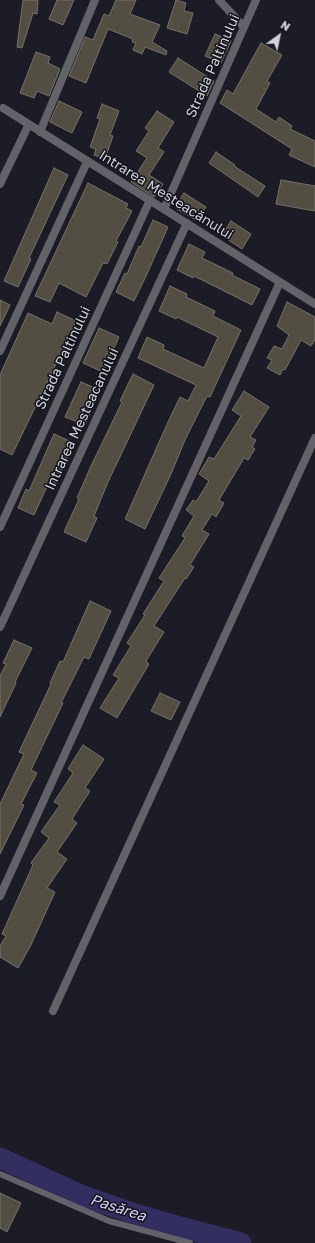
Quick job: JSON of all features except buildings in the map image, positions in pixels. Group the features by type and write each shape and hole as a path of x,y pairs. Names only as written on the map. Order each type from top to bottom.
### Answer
{"street":[{"path":"40,132 95,0"},
{"path":"219,0 244,27"},
{"name":"Strada Paltinului","path":"164,209 256,0"},
{"name":"Intrarea Mesteacănului","path":"3,108 315,304"},
{"path":"0,184 29,124"},
{"path":"0,351 87,162"},
{"name":"Strada Paltinului","path":"0,527 150,200"},
{"name":"Intrarea Mesteacanului","path":"0,627 187,223"},
{"path":"0,896 280,282"},
{"path":"53,1011 315,438"}],"lane":[{"path":"0,1174 109,1221 190,1243"}],"waterway":[{"name":"Pasărea","path":"0,1158 83,1196 132,1213 241,1243"}]}
